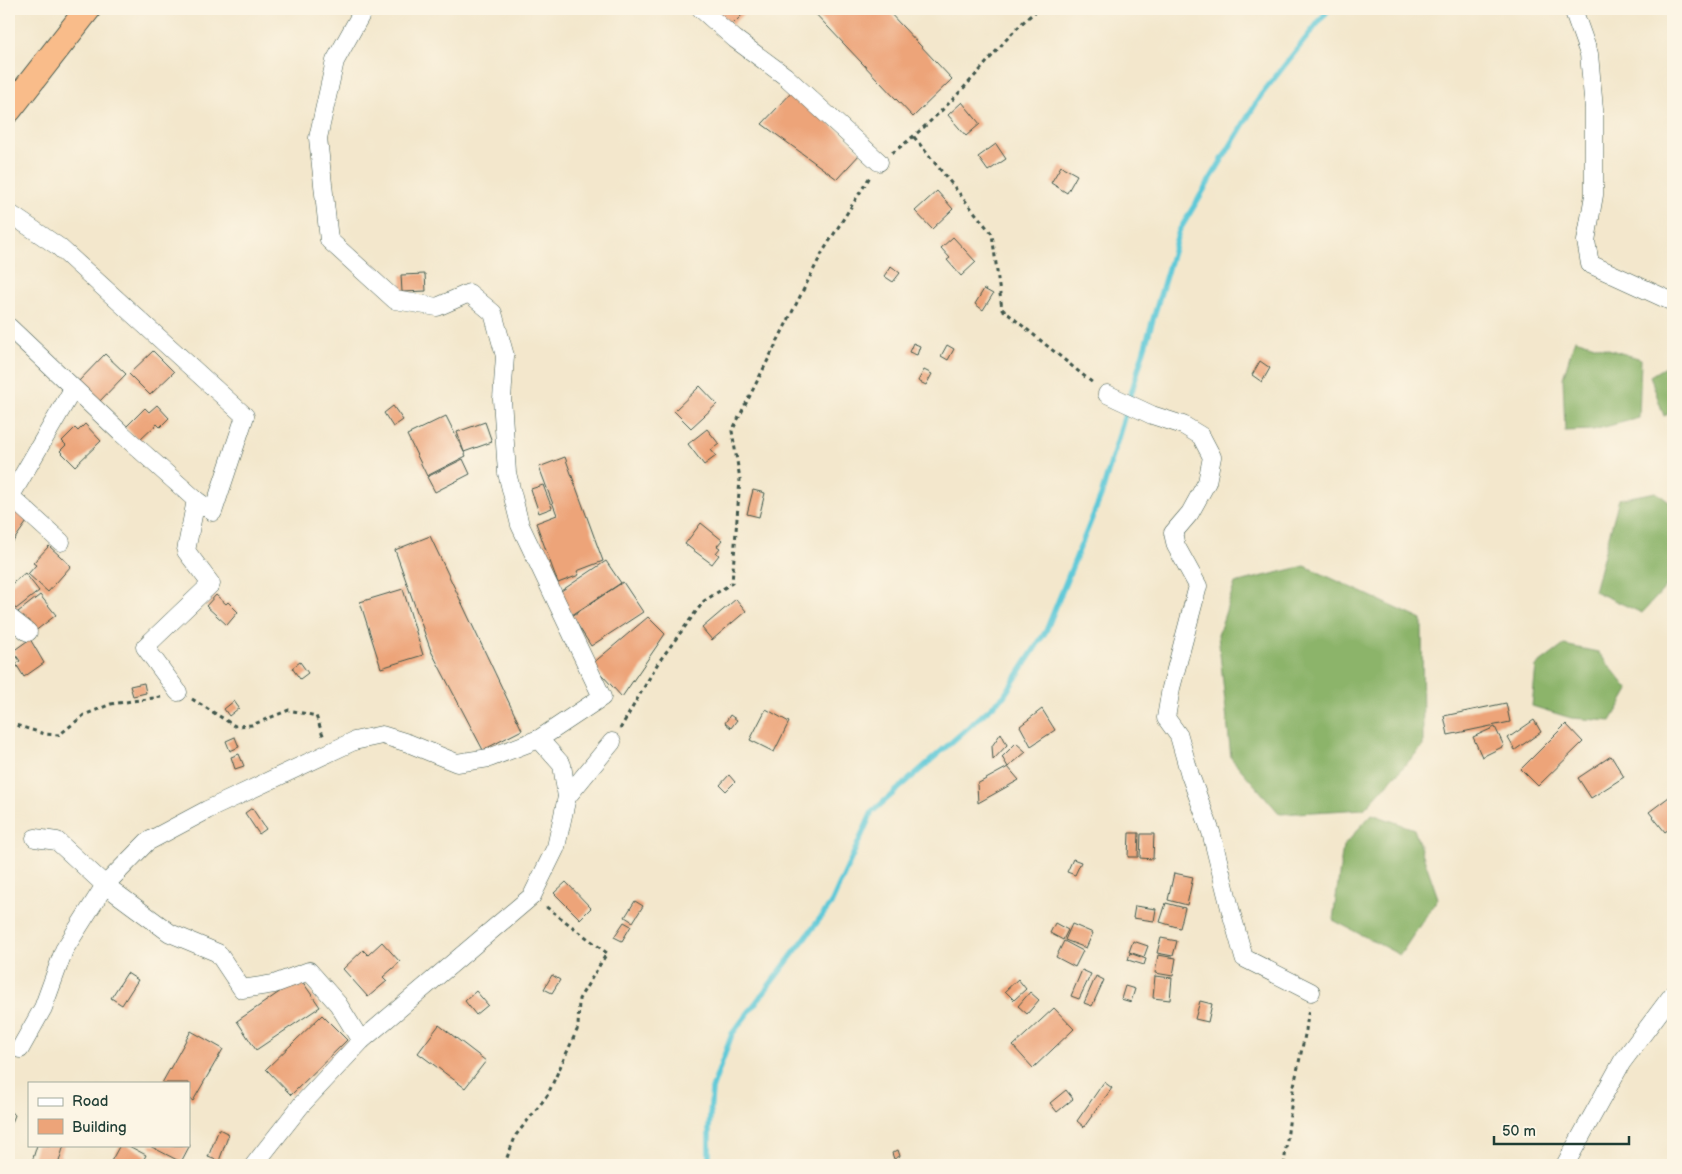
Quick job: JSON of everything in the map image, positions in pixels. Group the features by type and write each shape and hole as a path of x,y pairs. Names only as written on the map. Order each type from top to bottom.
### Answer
{"highway":[{"path":"9,110 88,9"}],"street":[{"path":"20,1049 43,1008 64,950 105,884 147,842 207,810 354,741 382,735 408,743 458,764 489,758 539,740 602,697 520,525 507,473 502,399 505,356 493,313 469,293 437,307 395,300 330,240 318,138 335,61 364,9"},
{"path":"701,9 735,39 785,76 879,162"},
{"path":"1573,9 1588,54 1594,109 1594,195 1586,241 1590,264 1673,302"},
{"path":"9,213 59,248 245,416 213,512 196,500 9,327"},
{"path":"61,542 10,497 74,388"},
{"path":"1107,394 1152,415 1183,425 1201,436 1212,457 1207,482 1190,513 1173,534 1176,546 1198,586 1171,688 1166,718 1179,736 1190,775 1211,832 1230,912 1244,958 1311,992"},
{"path":"178,692 146,648 211,584 186,550 196,500"},
{"path":"9,616 28,632"},
{"path":"254,1165 302,1104 361,1041 532,896 556,847 567,796 562,765 539,740"},
{"path":"567,796 612,742"},
{"path":"34,838 57,841 105,884 170,933 218,954 242,989 274,984 308,971 338,1004 361,1041"},
{"path":"1565,1165 1622,1062 1673,994"}],"path":[{"path":"612,742 658,663 704,601 732,583 740,480 732,431 822,252 879,162 914,137 966,86 1024,20 1040,9"},
{"path":"914,137 992,234 1002,309 1107,394"},
{"path":"9,723 45,734 59,736 84,714 111,704 157,698 178,692 200,702 235,726 252,726 289,710 316,716 329,752"},
{"path":"504,1165 516,1135 547,1096 578,1028 579,999 607,953 532,896"},
{"path":"1284,1165 1293,1090 1306,1030 1311,992"}],"green space":[{"path":"1575,339 1641,359 1639,418 1593,430 1565,431 1563,378"},
{"path":"1673,362 1673,412 1664,416 1650,376"},
{"path":"1656,492 1673,505 1673,579 1642,613 1594,591 1619,499"},
{"path":"1305,566 1422,620 1423,746 1364,809 1280,814 1231,758 1218,635 1235,583"},
{"path":"1564,645 1598,652 1629,690 1611,721 1571,718 1532,706 1536,666"},
{"path":"1372,814 1414,829 1438,898 1400,955 1333,920 1343,846"}],"building":[{"path":"714,9 748,9 732,25"},
{"path":"811,9 886,9 952,79 913,117"},
{"path":"794,90 861,153 837,179 762,124"},
{"path":"962,102 980,124 966,136 948,115"},
{"path":"996,144 1006,159 988,171 978,157"},
{"path":"1061,166 1077,175 1067,193 1051,183"},
{"path":"937,191 953,209 932,229 915,211"},
{"path":"953,237 976,262 961,276 947,260 950,258 941,248"},
{"path":"891,266 900,273 893,282 884,276"},
{"path":"425,274 426,291 402,292 401,275"},
{"path":"984,289 993,294 983,310 975,304"},
{"path":"913,343 920,346 917,355 909,352"},
{"path":"947,345 954,349 948,360 941,356"},
{"path":"153,351 174,372 150,395 129,374"},
{"path":"105,354 126,374 97,404 76,384"},
{"path":"1260,361 1270,368 1262,382 1252,375"},
{"path":"924,370 932,374 926,385 918,381"},
{"path":"700,386 717,404 691,428 674,411"},
{"path":"157,405 169,418 160,427 157,424 139,441 126,427 145,408 149,412"},
{"path":"393,406 403,420 393,427 384,413"},
{"path":"446,416 466,456 427,476 407,435"},
{"path":"485,422 492,442 464,452 457,432"},
{"path":"85,424 101,441 75,466 60,451 66,445 62,441 75,428 78,431"},
{"path":"707,429 719,444 711,450 716,456 704,465 688,444"},
{"path":"565,457 603,561 577,571 579,575 558,583 536,523 557,515 539,467"},
{"path":"463,459 470,474 435,492 427,477"},
{"path":"543,485 552,508 539,513 531,489"},
{"path":"753,490 765,493 759,517 747,514"},
{"path":"18,506 31,516 12,543 9,540 9,515 11,517"},
{"path":"701,523 722,540 717,546 720,548 716,553 719,555 712,564 685,544"},
{"path":"430,536 522,730 483,750 431,651 395,550"},
{"path":"49,546 71,566 48,592 28,574 36,565 33,563"},
{"path":"606,561 621,583 572,615 558,593"},
{"path":"25,573 39,591 16,609 9,601 9,586"},
{"path":"623,582 643,612 591,646 572,616"},
{"path":"403,589 423,655 381,668 360,602"},
{"path":"40,595 56,615 34,632 18,612"},
{"path":"216,595 226,604 228,602 238,612 227,625 206,606"},
{"path":"736,599 746,611 712,640 702,628"},
{"path":"648,617 665,634 622,697 592,664"},
{"path":"30,639 44,663 24,677 16,664 20,661 13,651"},
{"path":"300,662 308,673 300,679 292,668"},
{"path":"144,683 146,693 133,696 130,686"},
{"path":"234,701 239,708 229,716 224,709"},
{"path":"1506,703 1510,722 1448,735 1444,716"},
{"path":"766,709 789,722 774,752 750,740"},
{"path":"1042,709 1055,730 1031,746 1020,726"},
{"path":"730,715 737,720 731,728 725,723"},
{"path":"1534,720 1541,732 1515,750 1508,738"},
{"path":"1566,724 1583,742 1538,786 1521,769"},
{"path":"1495,727 1504,746 1482,757 1473,737"},
{"path":"1001,733 1007,745 993,760 992,746"},
{"path":"235,737 239,747 230,751 226,741"},
{"path":"1016,743 1026,752 1008,767 1002,757"},
{"path":"239,754 244,766 235,769 231,757"},
{"path":"1611,756 1624,777 1591,798 1578,778"},
{"path":"1008,767 1019,780 978,803 977,784"},
{"path":"729,775 735,782 726,791 720,785"},
{"path":"1673,794 1673,826 1665,832 1649,812"},
{"path":"252,808 266,829 259,834 245,813"},
{"path":"1129,833 1139,833 1138,857 1128,857"},
{"path":"1141,834 1154,834 1153,859 1140,858"},
{"path":"1073,859 1081,862 1075,875 1067,872"},
{"path":"1174,873 1193,877 1187,905 1168,900"},
{"path":"566,882 591,908 580,919 554,893"},
{"path":"635,901 643,906 633,922 625,917"},
{"path":"1166,903 1185,908 1180,928 1160,922"},
{"path":"1135,906 1156,909 1154,921 1133,918"},
{"path":"624,922 631,926 622,941 614,937"},
{"path":"1055,923 1068,930 1063,940 1050,933"},
{"path":"1072,924 1093,933 1086,948 1065,940"},
{"path":"1161,938 1177,941 1173,956 1157,953"},
{"path":"1064,941 1083,951 1075,967 1056,957"},
{"path":"1133,941 1148,946 1144,957 1129,952"},
{"path":"382,942 400,962 383,977 387,981 368,997 343,969 363,950 368,955"},
{"path":"1130,953 1146,959 1144,965 1128,960"},
{"path":"1158,955 1176,958 1173,976 1155,973"},
{"path":"1082,970 1091,974 1079,999 1071,996"},
{"path":"127,973 138,980 122,1005 111,998"},
{"path":"552,975 560,980 552,993 544,989"},
{"path":"1096,976 1104,980 1092,1006 1084,1003"},
{"path":"1155,976 1172,978 1170,1000 1153,998"},
{"path":"300,978 320,1007 256,1050 237,1021"},
{"path":"1018,979 1026,989 1014,1000 1005,991"},
{"path":"1125,986 1135,989 1131,1002 1121,999"},
{"path":"476,991 488,1005 476,1015 465,1001"},
{"path":"1030,992 1039,1000 1027,1014 1018,1006"},
{"path":"1200,1001 1212,1004 1208,1022 1195,1019"},
{"path":"1054,1008 1074,1029 1033,1068 1013,1046"},
{"path":"322,1015 347,1040 291,1095 266,1069"},
{"path":"439,1025 486,1061 465,1088 418,1053"},
{"path":"191,1031 223,1049 193,1101 190,1099 190,1082 163,1082"},
{"path":"1104,1082 1112,1088 1084,1127 1077,1121"},
{"path":"1066,1090 1073,1099 1057,1112 1050,1103"},
{"path":"9,1111 15,1115 9,1130"},
{"path":"219,1129 229,1134 219,1161 208,1157"},
{"path":"37,1146 64,1146 58,1165 31,1165"},
{"path":"119,1146 129,1146 146,1155 141,1165 109,1165"},
{"path":"150,1146 189,1146 181,1162"},
{"path":"898,1150 900,1156 894,1159 892,1153"},
{"path":"159,1159 171,1165 156,1165"},
{"path":"11,1160 23,1165 9,1165"}],"waterway":[{"path":"709,1165 712,1089 732,1034 831,904 872,812 1004,696 1046,631 1101,496 1179,231 1261,95 1329,9"}]}
